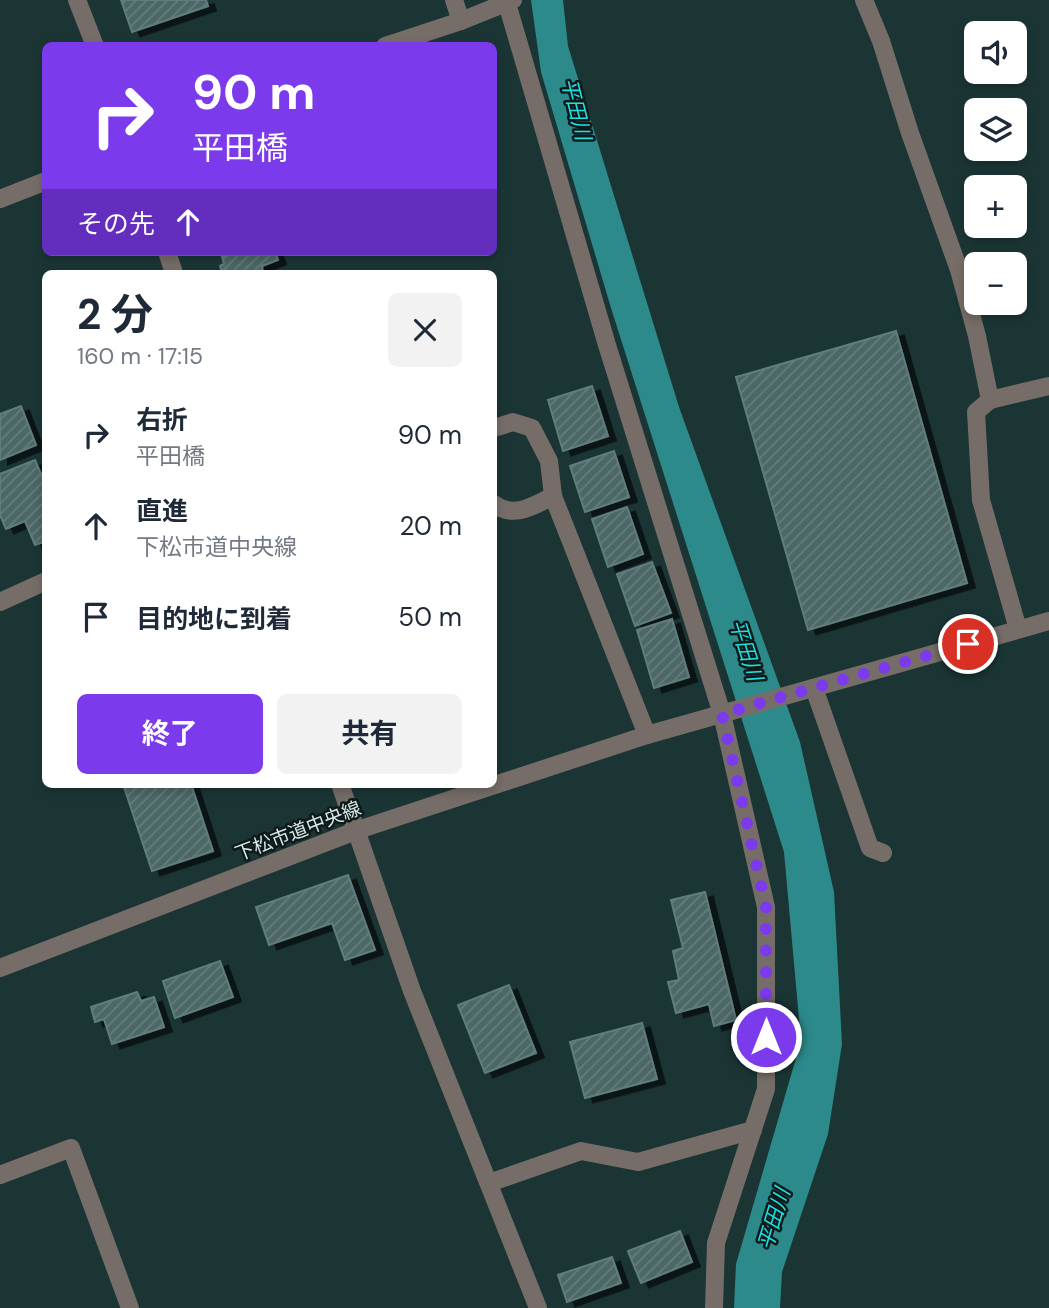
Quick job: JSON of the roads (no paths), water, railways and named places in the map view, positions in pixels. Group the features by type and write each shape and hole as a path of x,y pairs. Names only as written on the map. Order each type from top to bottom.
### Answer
{"street":[{"path":"77,0 93,42"},
{"path":"454,0 461,21"},
{"path":"864,0 881,41 910,134 959,270 977,336 990,400"},
{"path":"396,42 461,21 508,1 607,345 729,712 766,907 766,1089 716,1243 714,1308"},
{"path":"0,199 42,183"},
{"path":"1018,629 981,500 976,412 990,400 1049,386"},
{"path":"497,427 513,422 532,428 549,461 553,496 648,735"},
{"path":"497,505 514,512 532,507 553,496"},
{"path":"0,602 42,584"},
{"path":"883,853 870,848 814,688 1049,621"},
{"name":"下松市道中央線","path":"497,784 648,735 814,688"},
{"path":"342,788 412,991 538,1308"},
{"name":"下松市道中央線","path":"0,968 358,830 486,788"},
{"path":"489,1183 580,1151 638,1162 753,1130"},
{"path":"0,1175 71,1148 130,1308"}],"water":[{"name":"平田川","path":"531,0 563,0 568,46 679,407 800,742 834,892 842,1044 828,1134 782,1272 780,1308 734,1308 736,1264 801,1041 784,852 611,308 541,72"}]}
